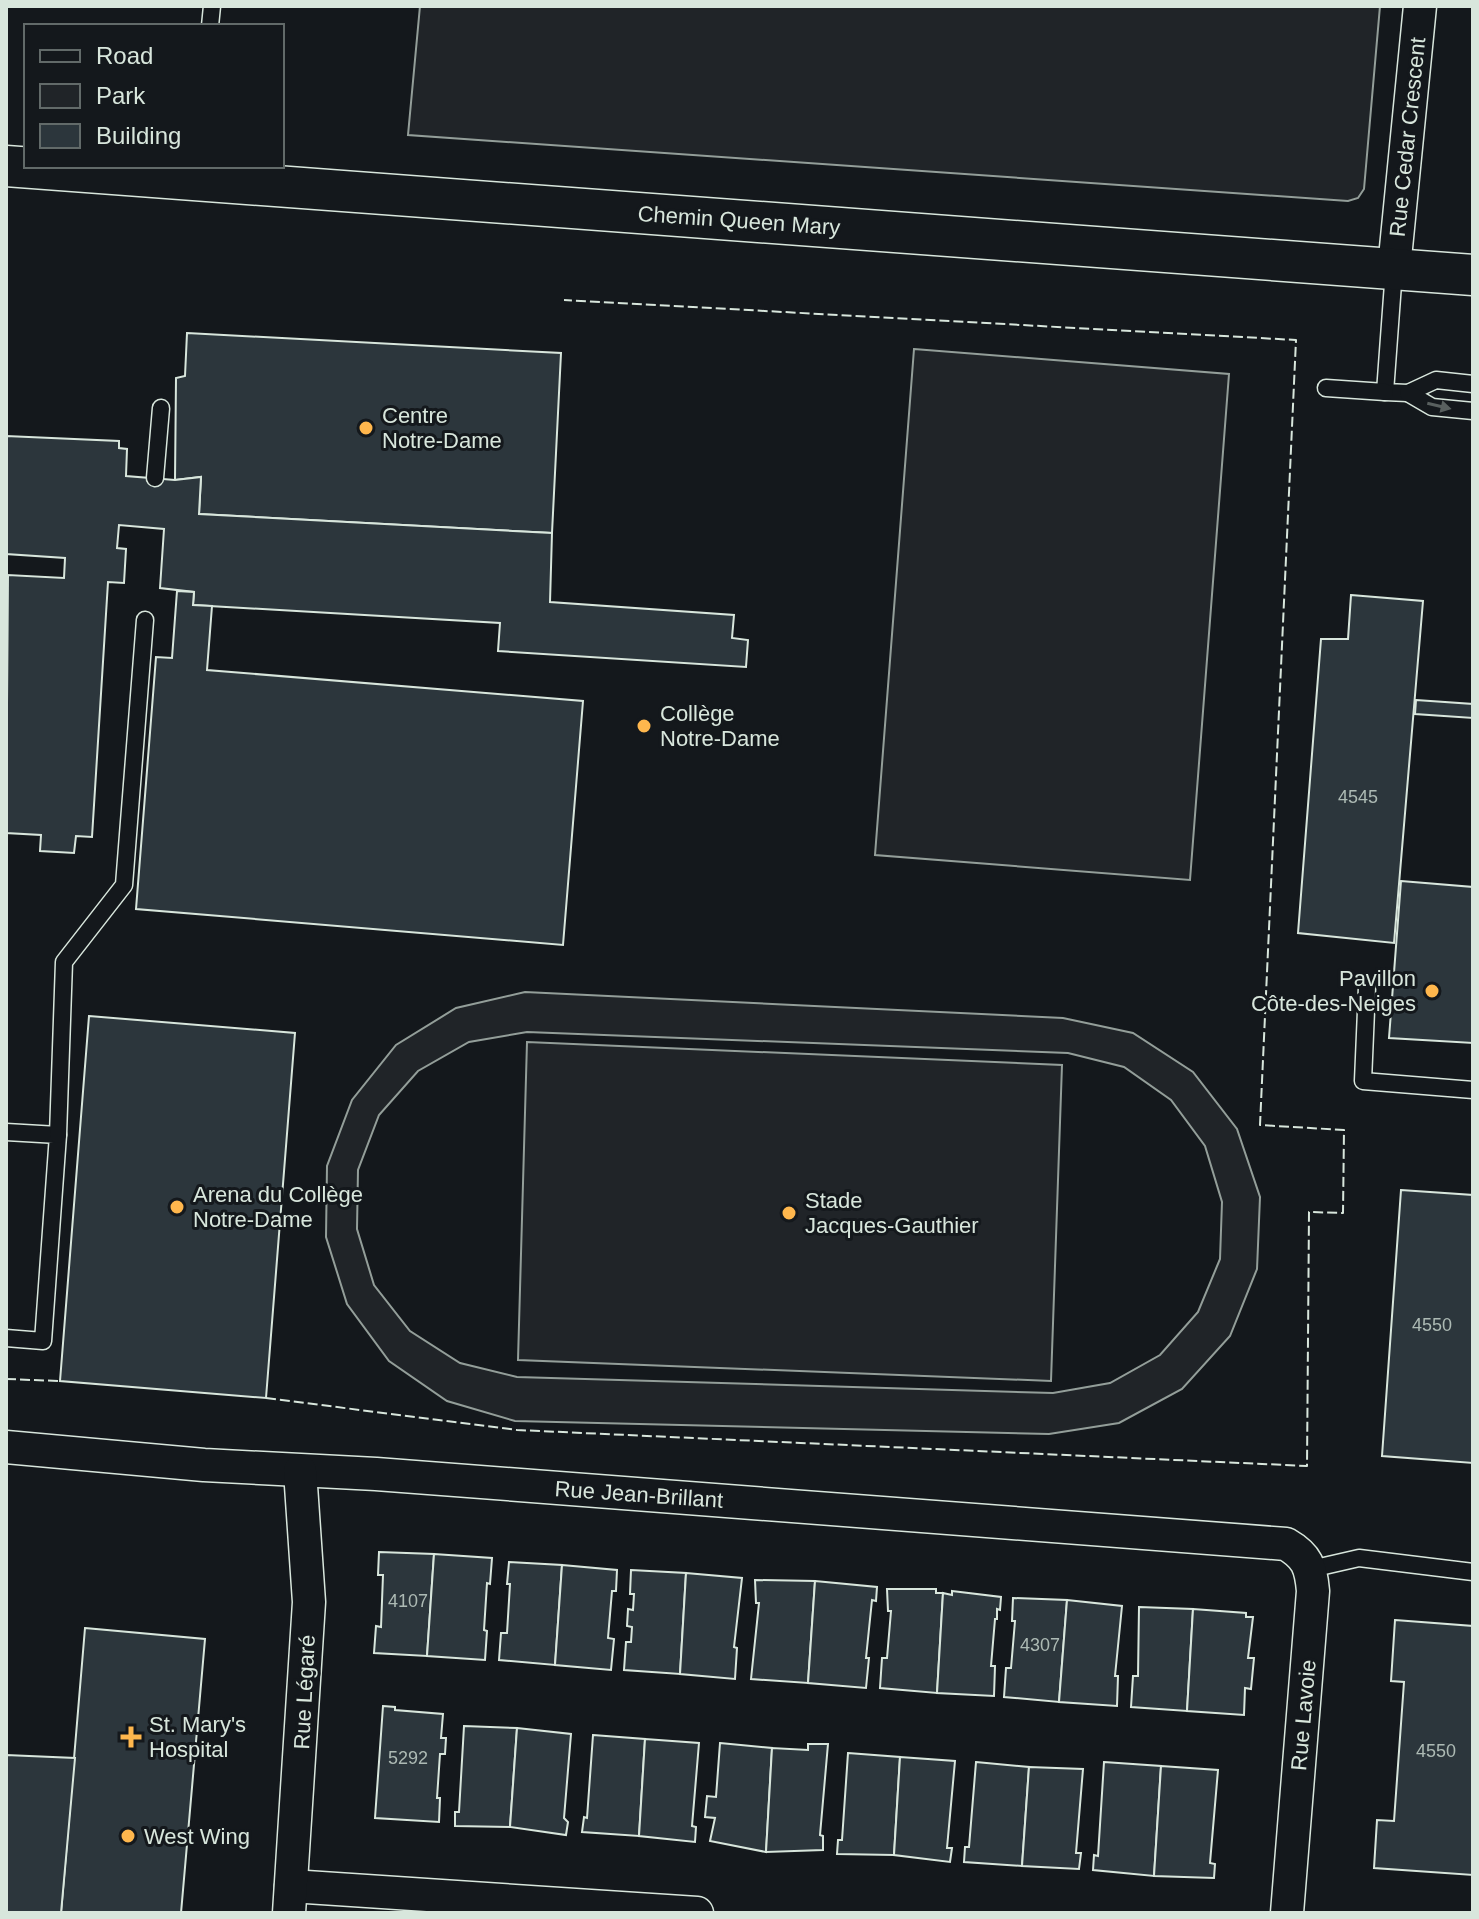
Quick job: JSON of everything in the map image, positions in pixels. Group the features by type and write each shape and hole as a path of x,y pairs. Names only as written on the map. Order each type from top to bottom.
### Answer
{"street":[{"name":"Rue Cedar Crescent","path":"1394,268 1420,6"},
{"name":"Chemin Queen Mary","path":"60,168 195,173 1473,275"},
{"name":"Rue Jean-Brillant","path":"6,1447 204,1465 1272,1541 1286,1544 1302,1553 1311,1569"},
{"name":"Rue Légaré","path":"290,1899 309,1602 300,1471"},
{"name":"Rue Lavoie","path":"1287,1913 1313,1591 1311,1569"},
{"path":"290,1899 697,1913"}],"lane":[{"path":"1385,392 1394,268"},
{"path":"1326,388 1408,393 1436,380 1473,384"},
{"path":"1408,393 1432,407 1473,411"},
{"path":"155,478 161,408"},
{"path":"6,1338 43,1341 58,1135 64,962 124,885 145,620"},
{"path":"1367,987 1363,1081 1473,1090"},
{"path":"6,1132 58,1135"},
{"path":"1311,1569 1359,1558 1473,1572"}],"green space":[{"path":"420,6 1380,6 1364,189 1358,198 1348,201 408,135"},
{"path":"914,349 1229,374 1190,880 875,855"},
{"path":"525,992 1063,1018 1133,1033 1193,1072 1237,1129 1260,1197 1257,1269 1230,1336 1182,1389 1119,1423 1049,1434 515,1421 447,1401 389,1361 347,1304 326,1237 327,1166 352,1100 396,1045 456,1008","holes":["527,1032 1068,1053 1124,1067 1171,1100 1205,1146 1222,1202 1220,1259 1198,1312 1160,1355 1110,1383 1053,1393 517,1377 460,1363 410,1331 374,1285 357,1229 358,1170 379,1115 418,1071 469,1042"]},
{"name":"Stade Jacques-Gauthier","path":"527,1042 1062,1065 1051,1381 518,1360"}],"building":[{"name":"Centre Notre-Dame","path":"187,333 561,353 552,533 199,514 201,477 175,480 176,378 185,376"},
{"path":"6,436 119,441 119,448 127,449 126,476 175,480 201,477 199,514 552,533 550,602 734,615 732,638 748,640 746,667 498,651 500,623 193,605 194,592 160,588 164,529 119,525 117,548 126,549 124,583 108,582 92,837 76,836 74,853 40,851 41,835 6,833 8,575 64,578 65,558 6,554"},
{"path":"177,591 194,592 193,605 212,606 207,670 583,701 563,945 136,909 156,657 172,658"},
{"path":"1351,595 1423,601 1394,943 1298,933 1321,639 1348,639"},
{"path":"1416,700 1473,704 1473,718 1415,714"},
{"name":"Pavillon Côte-des-Neiges","path":"1401,881 1473,887 1473,1043 1389,1038"},
{"name":"Arena du Collège Notre-Dame","path":"89,1016 295,1033 266,1398 60,1381"},
{"path":"1401,1190 1473,1195 1473,1463 1382,1456"},
{"path":"379,1552 434,1554 427,1656 374,1653 376,1626 381,1627 383,1575 378,1575"},
{"path":"434,1554 492,1558 490,1584 487,1583 485,1660 427,1656"},
{"path":"509,1562 562,1565 555,1665 499,1660 501,1633 507,1633"},
{"path":"562,1565 617,1570 608,1638 614,1639 611,1670 555,1665"},
{"path":"631,1570 686,1573 680,1674 624,1670 626,1642 631,1642 632,1627 627,1626 628,1609 633,1610"},
{"path":"686,1573 742,1578 734,1647 737,1648 735,1679 680,1674"},
{"path":"755,1580 815,1581 808,1683 751,1679 759,1603 756,1603"},
{"path":"815,1581 877,1587 876,1601 872,1600 866,1688 808,1683"},
{"path":"887,1589 936,1589 936,1593 943,1593 937,1693 880,1688 882,1658 887,1658 891,1611 888,1611"},
{"path":"952,1591 1001,1597 1000,1610 997,1609 995,1619 991,1666 995,1666 994,1696 937,1693 943,1593 952,1595"},
{"path":"1013,1598 1067,1600 1059,1702 1004,1697 1006,1668 1011,1668 1015,1621 1012,1621"},
{"path":"1067,1600 1122,1606 1115,1676 1118,1676 1117,1706 1059,1702"},
{"path":"1139,1607 1193,1609 1187,1711 1131,1707 1133,1676 1138,1676"},
{"path":"1193,1609 1246,1613 1246,1617 1253,1617 1248,1658 1254,1658 1251,1689 1245,1688 1244,1715 1187,1711"},
{"path":"1395,1620 1473,1626 1473,1875 1374,1868 1377,1820 1394,1821 1404,1682 1391,1681"},
{"name":"West Wing","path":"85,1628 205,1639 181,1913 61,1913"},
{"path":"383,1706 443,1714 441,1738 446,1738 445,1754 440,1754 439,1822 375,1818"},
{"path":"464,1726 517,1728 510,1827 455,1826 455,1812 459,1812"},
{"path":"517,1728 571,1734 564,1818 568,1822 566,1835 510,1827"},
{"path":"593,1735 645,1739 639,1836 582,1832 584,1817 587,1818"},
{"path":"645,1739 699,1743 692,1826 696,1827 695,1842 639,1836"},
{"path":"720,1743 772,1748 766,1852 710,1841 715,1818 705,1817 707,1796 716,1797"},
{"path":"808,1744 828,1744 820,1835 823,1836 823,1850 766,1852 772,1748 808,1750"},
{"path":"848,1753 900,1757 894,1855 837,1854 838,1840 842,1840"},
{"path":"6,1755 75,1758 61,1913 6,1913"},
{"path":"900,1757 955,1761 947,1848 952,1848 950,1862 894,1855"},
{"path":"976,1762 1029,1767 1022,1866 964,1862 965,1847 969,1847"},
{"path":"1104,1762 1161,1766 1154,1876 1093,1870 1094,1855 1098,1856"},
{"path":"1161,1766 1218,1770 1210,1863 1215,1864 1214,1878 1154,1876"},
{"path":"1029,1767 1083,1769 1076,1853 1081,1853 1079,1869 1022,1866"}],"fence":[{"path":"266,1398 517,1430 1307,1466 1309,1212 1343,1213 1344,1130 1260,1125 1296,340 564,300"},
{"path":"6,1379 60,1381"}],"place":[{"name":"Centre Notre-Dame","path":"366,428"},
{"name":"Collège Notre-Dame","path":"644,726"},
{"name":"Pavillon Côte-des-Neiges","path":"1432,991"},
{"name":"Arena du Collège Notre-Dame","path":"177,1207"},
{"name":"Stade Jacques-Gauthier","path":"789,1213"},
{"name":"St. Mary's Hospital","path":"131,1737"},
{"name":"West Wing","path":"128,1836"}]}
